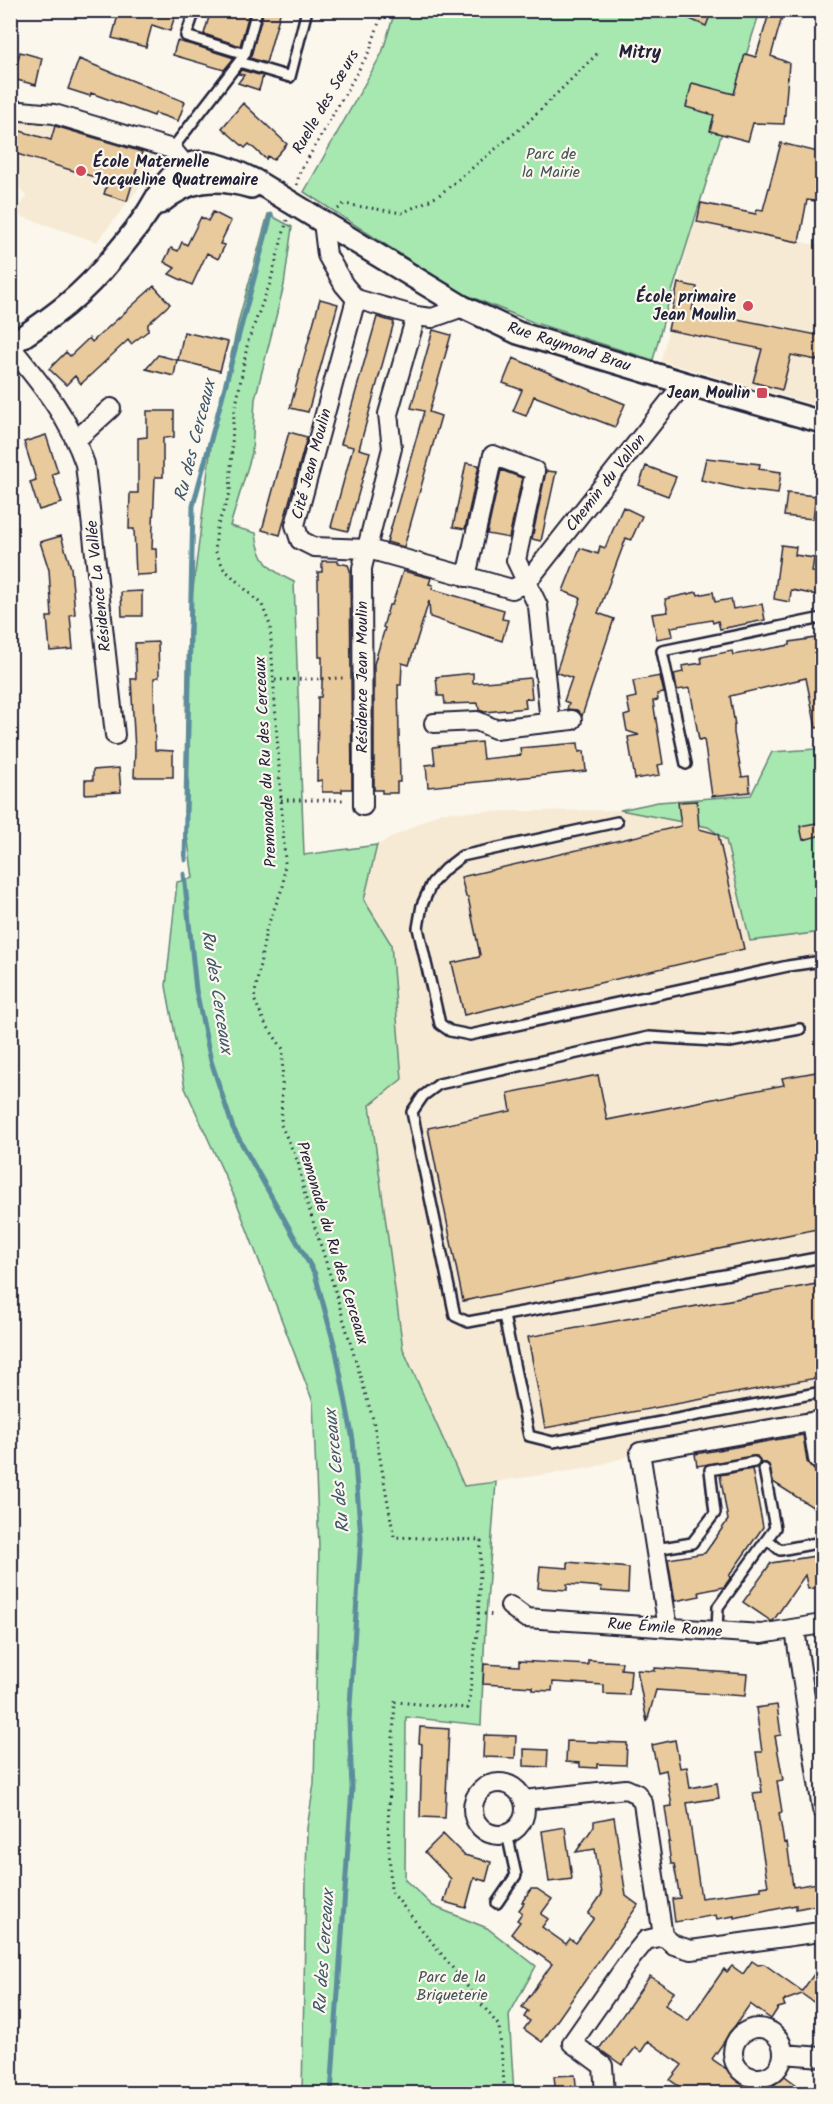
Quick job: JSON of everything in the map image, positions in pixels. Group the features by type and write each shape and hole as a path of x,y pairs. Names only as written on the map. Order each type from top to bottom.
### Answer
{"street":[{"path":"10,110 54,114 186,165"},
{"name":"Rue Raymond Brau","path":"10,345 58,313 86,288 147,213 174,191 186,165 214,180 243,184 272,192 463,308 518,333 822,422"},
{"path":"323,222 327,255 344,285 356,299 416,316 432,318 463,308"},
{"name":"Cité Jean Moulin","path":"356,299 295,525 300,540 314,547 368,549"},
{"path":"416,316 388,414 392,448 368,549 512,589 527,582"},
{"name":"Résidence La Vallée","path":"10,345 62,414 77,439 85,464 115,735"},
{"name":"Chemin du Vallon","path":"527,582 684,383"},
{"path":"77,439 111,408"},
{"path":"466,577 494,455 535,471 516,560 538,606 550,722"},
{"name":"Résidence Jean Moulin","path":"363,803 362,568 368,549"},
{"path":"435,723 477,721 495,729 572,720"},
{"path":"668,1628 640,1452 817,1421 818,1459 822,1462"},
{"name":"Rue Émile Ronne","path":"510,1606 526,1618 761,1634 822,1624"},
{"path":"795,1630 822,1809"},
{"path":"505,1783 520,1792 524,1800 524,1816 520,1824 507,1833 491,1833 477,1824 473,1807 475,1798 487,1785 505,1783"},
{"path":"524,1800 626,1789 637,1794 643,1803 663,1936 675,1945 691,1950 820,1932 822,1934"},
{"path":"605,2094 603,2066 572,2043 646,1940 663,1936"},
{"path":"783,2054 822,2057"}],"lane":[{"path":"195,10 186,36 290,77 307,10"},
{"path":"186,165 242,58 257,10"},
{"path":"686,764 662,651 822,618"},
{"path":"617,822 462,856 432,883 422,905 418,928 440,1024 450,1031 470,1035 788,966 822,961"},
{"path":"800,1029 730,1042 649,1038 439,1084 423,1096 412,1112 455,1316 468,1322 822,1257"},
{"path":"504,1316 529,1436 553,1442 822,1392"},
{"path":"656,1549 692,1543 715,1513 710,1470 754,1462"},
{"path":"717,1631 718,1607 775,1528 764,1469"},
{"path":"767,1539 780,1550 822,1542"},
{"path":"497,1903 516,1875 507,1833"}],"path":[{"name":"Ruelle des Sœurs","path":"294,206 299,174 370,50 383,10"},
{"path":"323,222 344,204 402,213 438,196 527,123 600,51"},
{"name":"Premonade du Ru des Cerceaux","path":"294,206 279,248 270,283 248,341 233,422 230,494 217,527 215,550 224,569 262,605 270,625 275,680 285,861 283,886 266,930 254,999 265,1023 283,1049 282,1125 298,1162 305,1196 373,1419 394,1537 481,1540 478,1625 468,1708 395,1702 388,1824 391,1891 499,2026 505,2094"},
{"path":"275,680 362,677"},
{"path":"281,800 363,803"}],"shaded area":[{"name":"École Maternelle Jacqueline Quatremaire","path":"28,115 148,148 158,163 97,242 14,214 27,197 11,178 11,116"},
{"name":"École primaire Jean Moulin","path":"693,221 822,246 822,407 661,361"},
{"path":"620,810 708,827 726,840 750,941 822,932 822,1420 641,1452 591,1468 464,1486 403,1349 370,1105 364,900 377,845 441,812"}],"green space":[{"name":"Parc de la Mairie","path":"395,11 760,11 666,311 653,360 535,323 459,292 304,192 382,53"},
{"name":"Parc de la Briqueterie","path":"268,214 292,227 284,285 255,399 252,453 230,526 256,533 257,543 267,564 294,582 304,855 377,845 364,900 391,944 402,1079 370,1105 403,1349 464,1486 496,1482 485,1630 481,1725 406,1717 405,1880 433,1906 487,1928 536,1966 509,2015 514,2093 302,2093 307,1828 314,1784 319,1547 313,1402 235,1198 185,1088 166,986 177,882 193,878 184,812 188,629 211,446 239,319"},
{"path":"816,749 822,752 822,932 750,941 726,840 708,827 620,810 658,802 751,795 772,752"}],"building":[{"path":"115,10 177,10 170,31 152,25 146,47 112,38 118,15 114,14"},
{"path":"211,10 250,10 240,46 204,34"},
{"path":"264,10 281,10 266,63 250,58"},
{"path":"669,10 712,10 706,26"},
{"path":"770,10 784,10 771,56 789,63 784,124 753,123 748,141 710,131 714,115 686,107 692,83 734,94 745,54 756,57"},
{"path":"177,41 234,58 224,70 173,55"},
{"path":"20,52 42,58 36,85 13,79"},
{"path":"79,59 185,102 178,121 155,113 154,116 91,93 90,96 68,89"},
{"path":"241,70 263,76 259,90 238,83 244,75 238,74"},
{"path":"243,103 287,144 273,160 268,156 266,159 249,144 245,148 222,128"},
{"path":"55,126 142,152 127,201 104,194 108,181 10,152 10,128 51,140"},
{"path":"781,143 822,153 822,178 816,201 807,200 799,242 697,222 701,203 756,214 757,209 763,210"},
{"path":"213,212 231,221 220,244 225,245 218,259 207,253 192,285 169,274 175,268 164,262 171,248 178,251 182,242 187,245 201,217 208,221"},
{"path":"678,283 697,287 692,310 822,336 822,361 791,355 782,390 753,382 762,349 668,330"},
{"path":"154,286 170,304 148,324 148,331 131,344 128,340 81,384 75,376 66,385 49,369 66,352 70,356 89,338 92,342"},
{"path":"320,299 338,304 308,412 290,408"},
{"path":"377,317 394,322 359,449 370,452 348,531 331,527 353,447 341,444"},
{"path":"433,330 451,335 429,412 441,416 404,547 387,542 424,411 411,408"},
{"path":"184,332 228,342 220,371 178,360"},
{"path":"158,355 177,360 174,376 146,369"},
{"path":"513,358 625,404 615,427 534,396 526,416 513,411 522,390 503,383"},
{"path":"147,411 174,411 174,437 163,438 163,477 155,477 152,549 156,549 157,574 136,575 134,529 129,529 130,493 138,493 138,438 147,437"},
{"path":"289,432 307,437 280,535 262,530"},
{"path":"46,435 58,472 52,474 62,503 39,510 30,482 36,480 24,442"},
{"path":"706,458 760,464 759,469 781,472 778,494 745,490 701,480"},
{"path":"466,463 479,465 465,529 453,527"},
{"path":"646,466 676,477 668,496 639,485"},
{"path":"501,470 522,478 509,538 487,534"},
{"path":"546,471 556,472 541,541 532,539"},
{"path":"787,493 816,496 813,519 784,516"},
{"path":"623,507 642,516 631,540 626,538 598,613 614,619 582,716 577,710 567,709 569,703 564,701 572,678 556,672 581,598 563,591 580,548 598,554 600,546 605,548"},
{"path":"61,536 71,568 75,614 70,615 73,649 50,651 47,617 52,617 49,570 40,542"},
{"path":"781,545 796,547 795,555 814,558 812,572 822,574 822,596 791,590 790,602 774,599"},
{"path":"322,561 338,561 338,563 348,565 350,570 352,789 342,789 342,792 322,792 322,780 317,781 318,697 321,697 322,686 322,657 319,657 318,572 322,572"},
{"path":"403,571 431,578 429,584 433,585 432,589 504,610 502,619 508,620 502,641 430,617 429,601 409,665 402,663 401,685 398,685 400,782 397,782 397,793 382,793 382,790 374,790 374,664 389,605 392,605"},
{"path":"142,591 142,616 122,616 121,592"},
{"path":"697,592 698,595 713,592 715,602 731,599 733,609 762,604 765,620 720,629 718,621 713,623 712,620 671,627 673,636 657,639 652,614 668,612 665,599"},
{"path":"822,637 822,727 816,728 806,678 730,696 742,777 749,776 750,792 712,796 704,739 699,740 690,688 677,690 674,674 683,672 682,666 702,663 701,657 732,651 733,655"},
{"path":"158,642 159,677 154,678 155,750 173,751 173,777 134,777 135,750 131,679 136,679 135,643"},
{"path":"473,673 473,683 530,678 532,698 525,699 526,708 485,712 479,710 478,703 445,704 444,696 438,696 436,677"},
{"path":"660,676 664,693 657,694 658,700 653,701 663,764 658,765 660,775 635,779 628,737 639,735 627,731 624,716 630,714 627,699 636,697 633,681"},
{"path":"481,742 483,759 521,755 520,748 578,743 579,752 584,751 586,771 428,787 426,765 435,764 433,747"},
{"path":"119,768 121,792 85,794 85,780 93,780 93,770"},
{"path":"697,801 699,829 718,834 744,949 464,1015 452,963 480,955 468,897 466,897 461,877 681,826 678,802"},
{"path":"822,822 822,835 803,840 800,826"},
{"path":"822,1071 822,1228 463,1301 428,1128 511,1111 508,1093 598,1075 607,1120 784,1085 782,1078"},
{"path":"822,1283 822,1377 545,1428 528,1337"},
{"path":"803,1435 807,1462 815,1471 822,1473 822,1513 773,1482 769,1465 760,1463 757,1456 697,1466 695,1454"},
{"path":"752,1469 763,1527 729,1576 731,1577 724,1587 699,1592 700,1596 675,1601 668,1559 705,1553 728,1520 720,1475"},
{"path":"822,1555 822,1587 808,1589 805,1575 773,1621 743,1602 771,1563"},
{"path":"568,1562 629,1568 628,1593 601,1591 602,1587 567,1584 567,1590 538,1588 540,1566 568,1568"},
{"path":"588,1660 622,1662 621,1669 631,1670 629,1695 604,1694 604,1685 553,1682 552,1691 533,1690 533,1687 483,1684 484,1664 519,1666 519,1661 588,1665"},
{"path":"655,1668 747,1674 745,1696 656,1690 647,1722 637,1670 655,1671"},
{"path":"777,1705 781,1735 775,1736 783,1780 777,1781 782,1812 779,1813 784,1843 787,1842 793,1887 818,1883 822,1904 796,1909 796,1905 734,1918 734,1916 717,1919 716,1915 675,1922 672,1899 680,1898 674,1864 671,1864 665,1807 672,1806 666,1770 658,1772 652,1745 675,1740 680,1768 687,1767 690,1788 717,1783 719,1798 687,1803 701,1898 761,1890 761,1887 768,1886 753,1793 762,1792 756,1752 762,1752 756,1708"},
{"path":"420,1727 449,1729 445,1818 420,1817 422,1744 419,1743"},
{"path":"484,1735 516,1736 515,1758 483,1757"},
{"path":"567,1741 627,1743 626,1765 597,1764 597,1768 580,1767 580,1763 566,1762"},
{"path":"524,1749 548,1750 547,1767 524,1766"},
{"path":"614,1817 626,1896 638,1905 542,2042 524,2029 530,2021 524,2017 528,2011 522,2007 552,1964 511,1934 520,1922 517,1920 522,1913 519,1910 524,1903 522,1902 531,1889 537,1889 552,1899 541,1914 548,1919 542,1927 566,1944 570,1939 576,1943 594,1918 588,1914 602,1894 595,1849 576,1852 594,1826 594,1821"},
{"path":"565,1827 572,1879 549,1882 542,1831"},
{"path":"443,1834 464,1855 491,1862 486,1881 474,1878 466,1908 444,1902 451,1879 425,1852"},
{"path":"752,1961 758,1965 764,1964 802,1991 822,1963 822,2008 802,1994 783,2001 785,2006 778,2008 771,2019 750,2004 712,2059 763,2094 690,2094 670,2080 682,2065 648,2041 641,2052 635,2048 622,2065 599,2049 650,1976 674,1992 665,2005 688,2021 724,1969 727,1972 732,1966 743,1974"},
{"path":"782,2074 809,2094 768,2094"},
{"path":"575,2075 577,2094 556,2094 554,2076"}],"waterway":[{"name":"Ru des Cerceaux","path":"185,860 193,506 271,215"},
{"name":"Ru des Cerceaux","path":"184,874 196,990 211,1061 233,1128 315,1274 336,1351 353,1440 361,1537 349,1720 352,1788 331,2094"}],"place":[{"name":"École Maternelle Jacqueline Quatremaire","path":"81,171"},
{"name":"École primaire Jean Moulin","path":"748,306"},
{"name":"Jean Moulin","path":"762,393"}],"district":[{"name":"Mitry","path":"640,53"}]}
